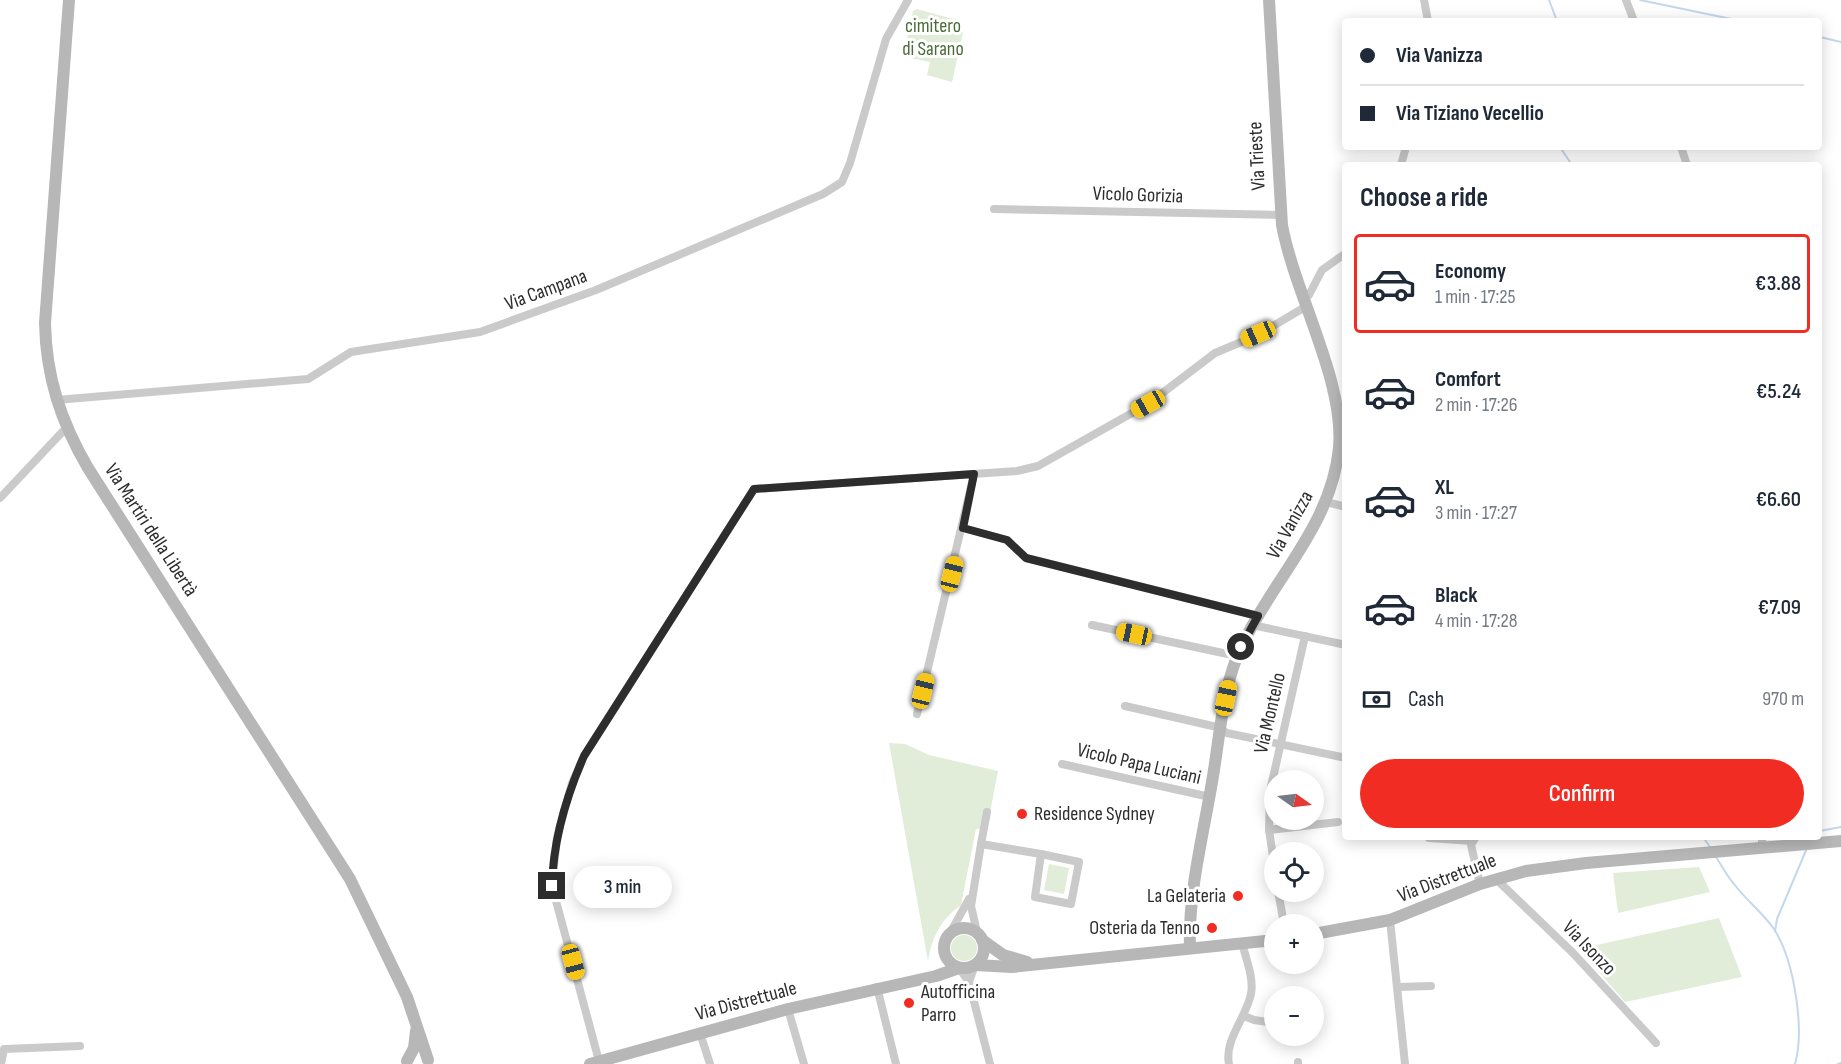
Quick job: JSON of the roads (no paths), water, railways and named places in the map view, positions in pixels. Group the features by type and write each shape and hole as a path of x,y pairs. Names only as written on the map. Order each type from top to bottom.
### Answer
{"street":[{"name":"Via Martiri della Libertà","path":"69,0 45,323 47,360 56,400 66,428 88,468 350,879 407,997 431,1062"},
{"name":"Via Campana","path":"56,400 309,379 351,352 480,332 596,290 823,194 842,182 850,163 886,39 908,0"},
{"name":"Via Trieste","path":"1269,0 1281,215 1289,260 1303,303"},
{"path":"1424,0 1427,18"},
{"path":"1626,0 1633,18"},
{"name":"Vicolo Gorizia","path":"994,209 1281,215"},
{"path":"595,1063 552,886 557,837 572,783 584,756 754,489 1017,471 1038,466 1148,404 1215,353 1258,334 1303,303 1322,270 1342,257"},
{"name":"Via Vanizza","path":"1190,948 1194,892 1221,729 1237,656 1313,531 1326,502 1342,437 1334,393 1303,303"},
{"path":"0,498 66,428"},
{"path":"917,714 974,474"},
{"path":"1326,502 1342,506"},
{"path":"963,528 1007,540 1026,558 1305,636 1342,644"},
{"path":"1092,625 1237,656"},
{"name":"Via Montello","path":"1274,770 1305,636"},
{"path":"1125,706 1342,757"},
{"name":"Vicolo Papa Luciani","path":"1062,764 1210,797"},
{"path":"969,982 975,965 984,951 972,914 972,893 987,812"},
{"path":"1324,824 1338,822"},
{"name":"Via Montello","path":"1269,830 1271,842"},
{"path":"1474,840 1480,884"},
{"name":"Via Distrettuale","path":"1324,932 1390,920 1480,884 1557,865 1727,851 1762,842 1792,845 1841,841"},
{"path":"981,844 1041,854 1080,862 1071,904 1035,897 1041,854"},
{"name":"Via Isonzo","path":"1496,879 1574,953 1656,1043"},
{"path":"914,980 933,970 944,955 944,943 964,911 972,893"},
{"path":"1390,920 1405,1064"},
{"path":"950,933 966,928 1010,958 1043,964"},
{"path":"944,955 953,966 959,968 975,965 1012,967 1264,941"},
{"path":"1229,1064 1229,1046 1244,1016 1252,982 1242,943"},
{"path":"959,968 969,982 990,1064"},
{"name":"Via Distrettuale","path":"595,1063 614,1061 700,1033 788,1009 959,968"},
{"path":"1398,987 1431,986"},
{"path":"877,987 896,1064"},
{"path":"788,1009 804,1064"},
{"path":"1244,1016 1264,1021"},
{"path":"406,1062 414,1048 416,1026"},
{"path":"700,1033 710,1064"},
{"path":"1,1064 4,1049 80,1046"},
{"path":"406,1062 421,1058 431,1062"}],"waterway":[{"path":"1549,0 1556,18"},
{"path":"1640,0 1727,18"},
{"path":"1822,37 1841,42"},
{"path":"1562,150 1570,162"},
{"path":"1822,831 1841,827"},
{"path":"1705,840 1710,847"},
{"path":"1775,931 1777,919 1807,848"},
{"path":"1716,857 1729,878 1770,923 1781,942 1796,995 1799,1032 1795,1064"}],"place":[{"name":"Residence Sydney","path":"1022,814"},
{"name":"La Gelateria","path":"1238,896"},
{"name":"Osteria da Tenno","path":"1212,928"},
{"name":"Autofficina Parro","path":"909,1003"}],"park label":[{"name":"cimitero di Sarano","path":"933,38"}]}
